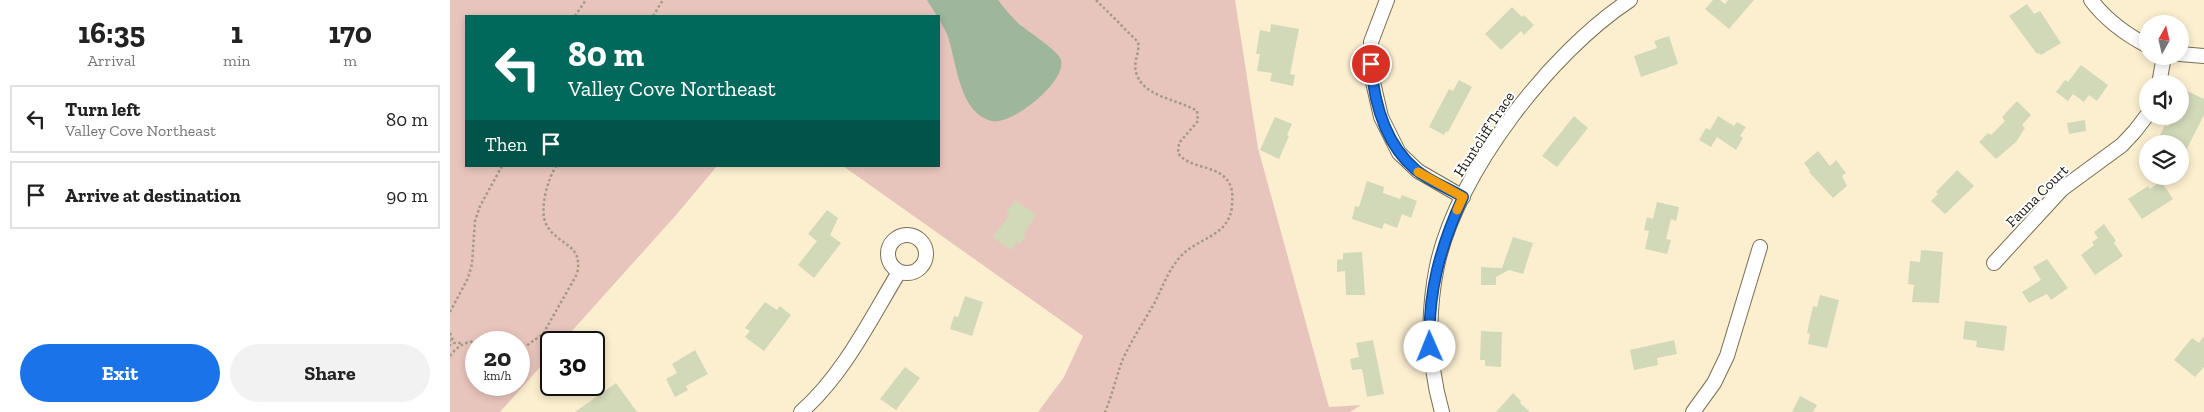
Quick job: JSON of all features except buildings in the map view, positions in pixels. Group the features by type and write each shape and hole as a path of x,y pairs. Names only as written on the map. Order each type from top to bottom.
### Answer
{"street":[{"path":"1386,0 1371,42 1373,82 1381,117 1398,153 1418,172 1463,197"},
{"name":"Huntcliff Trace","path":"1442,412 1431,361 1431,298 1438,264 1448,231 1463,197 1503,129 1533,90 1589,32 1630,0"},
{"path":"2091,0 2118,28 2139,41"},
{"path":"2189,55 2204,56"},
{"name":"Fauna Court","path":"1994,263 2062,189 2122,145 2141,125"},
{"path":"1693,412 1714,383 1727,356 1760,247"},
{"path":"801,412 816,399 849,356 899,272"}],"path":[{"path":"576,15 586,0"},
{"path":"654,15 663,0"},
{"path":"1096,0 1138,42 1140,49 1135,67 1137,77 1146,88 1197,111 1198,121 1179,143 1178,153 1186,160 1214,170 1224,176 1232,194 1231,215 1227,223 1220,231 1197,244 1180,257 1169,272 1122,361 1105,412"},
{"path":"450,312 468,278 478,213 501,167"},
{"path":"530,343 543,334 577,274 580,264 578,256 574,251 546,225 544,213 546,188 555,167"},
{"path":"450,333 454,343 465,342"},
{"path":"450,339 450,346"},
{"path":"450,356 460,345 465,343"}],"shaded area":[{"path":"450,0 1235,0 1258,148 1329,407 1361,405 1350,412 1038,412 1064,377 1083,336 844,167 940,167 940,15 465,15 465,167 716,167 677,214 572,331 540,331 540,367 530,378 530,331 465,331 465,396 514,396 500,412 450,412"},
{"path":"927,0 998,0 1018,23 1049,46 1059,56 1061,69 1056,79 1037,100 1012,116 992,121 981,116 972,108 966,98 957,73 947,34 940,15 936,15"}],"slow traffic":[{"path":"1418,172 1463,197 1457,210"}],"route":[{"path":"1371,64 1376,100 1381,117 1398,153 1418,172 1463,197 1448,231 1438,264 1431,298 1430,347"}]}
